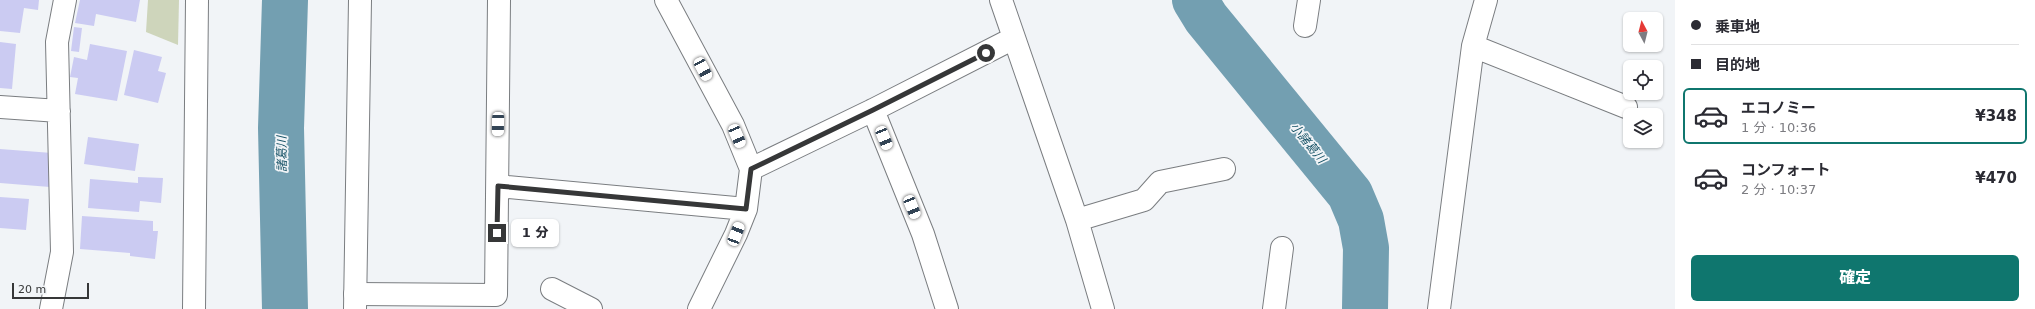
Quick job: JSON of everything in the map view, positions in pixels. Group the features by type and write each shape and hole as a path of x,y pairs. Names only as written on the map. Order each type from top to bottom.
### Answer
{"street":[{"path":"52,309 62,252 57,42 65,0"},
{"path":"194,309 196,0"},
{"path":"360,0 355,301 496,295 499,0"},
{"path":"666,0 733,125 751,169 746,209 736,234 699,309"},
{"path":"1001,0 1078,220 1103,309"},
{"path":"1305,26 1309,0"},
{"path":"1439,309 1473,46 1486,0"},
{"path":"751,169 873,110 1014,38"},
{"path":"1473,46 1626,106"},
{"path":"0,107 59,112"},
{"path":"873,110 923,234 948,309"},
{"path":"1078,220 1144,200 1160,182 1224,169"},
{"path":"498,186 746,209"},
{"path":"1274,309 1282,248"},
{"path":"552,289 591,309"}],"green space":[{"path":"148,0 179,0 178,45 146,32"}],"building":[{"path":"0,0 39,0 38,10 24,8 20,33 0,31"},
{"path":"80,0 140,0 136,22 96,14 94,26 75,23"},
{"path":"74,27 82,28 79,52 71,51"},
{"path":"0,42 16,44 12,89 0,88"},
{"path":"90,44 127,51 117,101 75,94 78,78 70,77 74,57 87,60"},
{"path":"134,50 162,57 158,71 166,73 158,103 124,95"},
{"path":"88,137 139,144 135,171 84,164"},
{"path":"0,149 52,153 50,187 0,183"},
{"path":"138,177 163,178 161,203 140,201 139,212 88,208 90,179 138,183"},
{"path":"0,197 29,199 26,230 0,228"},
{"path":"82,216 153,221 153,231 158,231 155,259 130,256 130,253 80,249"}],"waterway":[{"name":"諸葛川","path":"285,0 281,128 285,309"},
{"name":"小諸葛川","path":"1195,0 1206,18 1350,194 1361,220 1366,248 1365,309"}],"route":[{"path":"497,233 498,186 746,209 751,169 986,53"}]}
